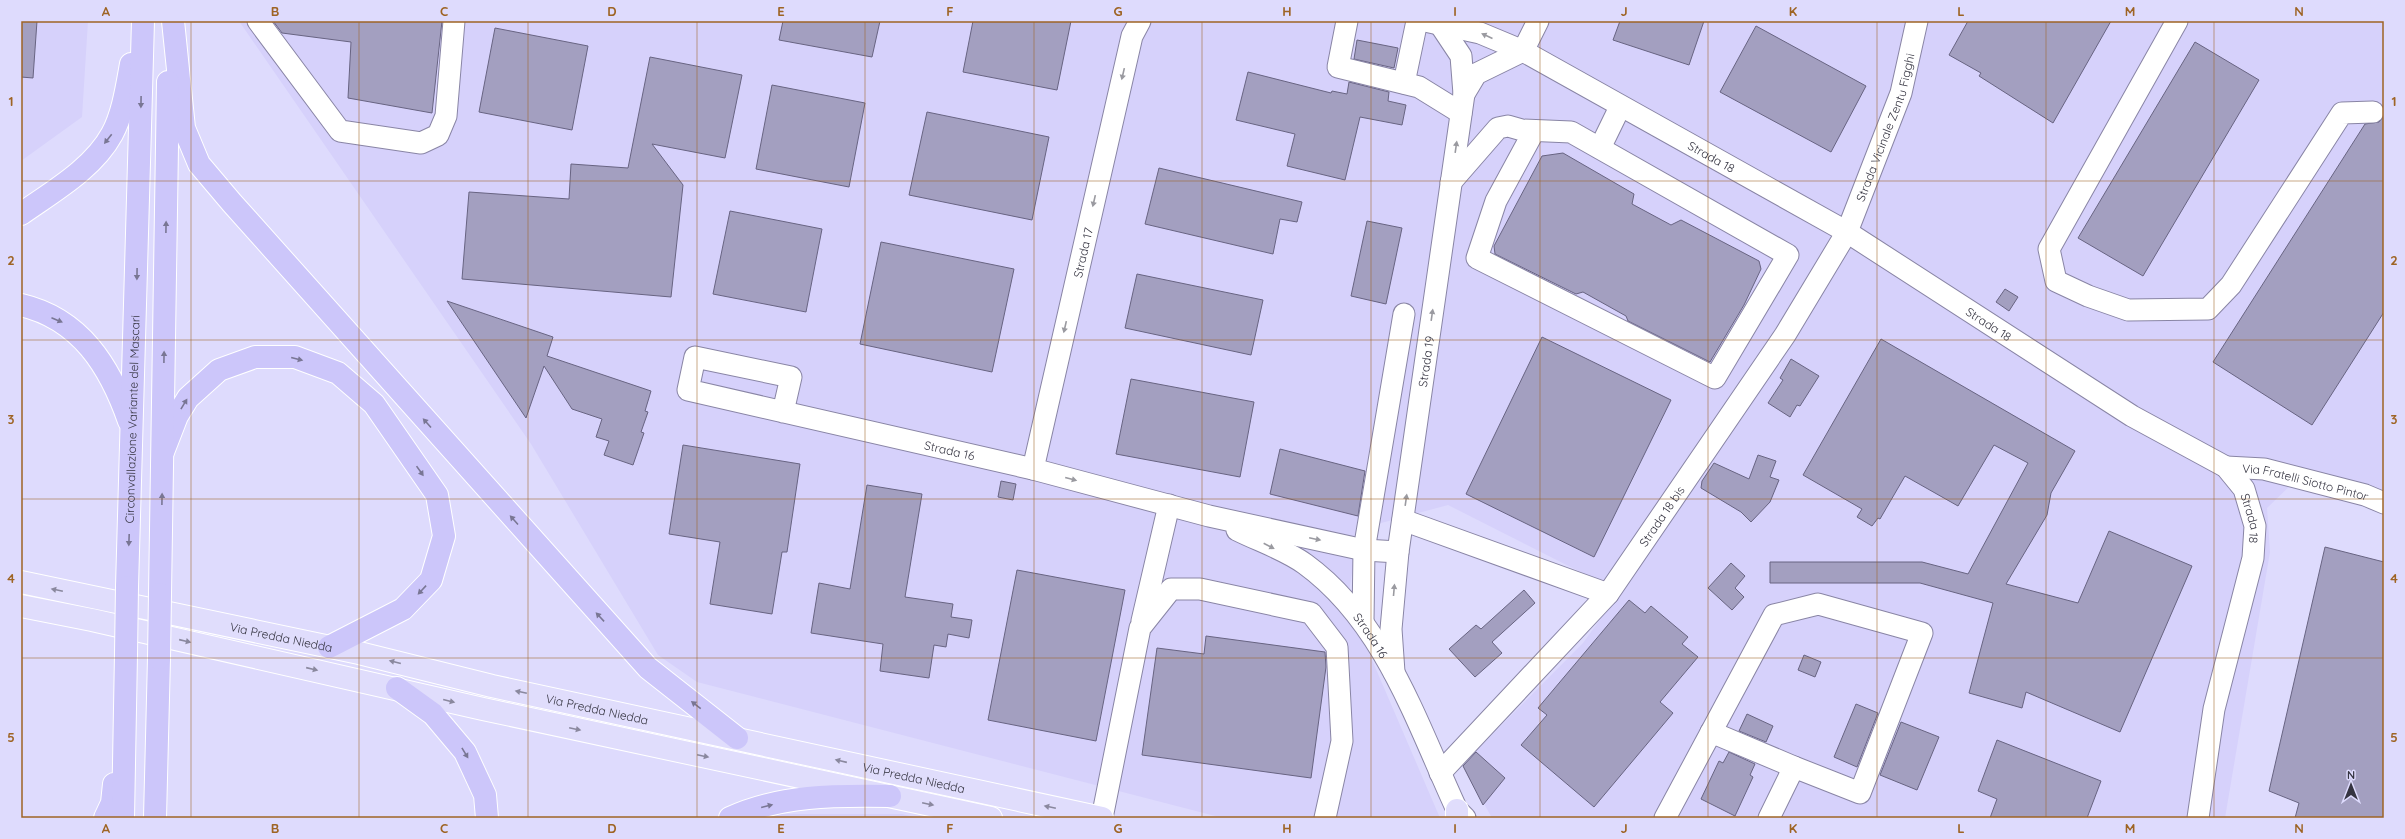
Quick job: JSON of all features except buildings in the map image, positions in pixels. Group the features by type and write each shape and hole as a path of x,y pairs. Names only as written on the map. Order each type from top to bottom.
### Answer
{"highway":[{"path":"21,214 84,169 112,134 127,89 138,21"},
{"name":"Circonvallazione Variante del Mascari","path":"123,818 127,587 133,431 143,21"},
{"path":"155,818 163,452 169,21"},
{"path":"173,21 184,128 199,164 237,209 648,668 738,738"},
{"path":"21,305 63,322 92,347 122,400 133,431"},
{"path":"163,452 177,416 188,398 219,370 255,357 295,357 338,373 374,404 437,495 444,536 431,580 403,609 328,647"},
{"path":"158,688 168,818"},
{"path":"397,688 433,714 465,752 485,795 487,818"},
{"path":"105,818 112,803 125,689"},
{"path":"730,818 744,812 784,802 826,795 890,796"}],"main road":[{"name":"Via Predda Niedda","path":"21,582 328,647 492,686 738,738 1102,818"},
{"name":"Via Predda Niedda","path":"21,606 92,620 397,688 483,709 991,818"}],"street":[{"path":"258,21 340,131 421,144 438,134 446,116 454,21"},
{"path":"1347,21 1338,67 1419,86 1463,103"},
{"path":"1404,83 1417,21"},
{"path":"1523,51 1538,21"},
{"name":"Strada Vicinale Zentu Figghi","path":"1847,232 1901,93 1917,21"},
{"path":"2178,21 2049,249 2056,280 2088,296 2128,310 2208,309 2231,285 2342,113 2373,112"},
{"name":"Strada 18","path":"1433,23 1480,33 1523,51 1620,107 1847,232 2132,416 2226,467 2244,489 2255,526 2253,558 2214,709 2198,818"},
{"name":"Strada 19","path":"1394,672 1391,629 1398,552 1463,103 1461,56 1433,23"},
{"name":"Strada 17","path":"1033,469 1134,26"},
{"name":"Strada 19","path":"1463,103 1476,74 1523,51"},
{"path":"1600,148 1620,107"},
{"path":"1451,182 1498,128 1508,126 1534,131 1571,132 1788,255 1715,378 1477,258 1496,201 1534,131"},
{"name":"Strada 18 bis","path":"1440,773 1608,594 1785,335 1847,232"},
{"path":"1362,620 1364,550 1404,314"},
{"name":"Strada 16","path":"783,412 791,377 695,357 688,390 783,412 1033,469 1209,516 1364,550 1398,552"},
{"name":"Via Fratelli Siotto Pintor","path":"2226,467 2264,469 2365,495 2384,503"},
{"path":"1102,818 1140,628 1169,505"},
{"name":"Strada 16","path":"1209,516 1305,564 1337,593 1362,620 1394,672 1459,815"},
{"path":"1403,520 1608,594"},
{"name":"Strada 19","path":"1364,572 1391,629"},
{"path":"1140,628 1171,589 1200,589 1311,613 1337,647 1342,741 1325,818"},
{"path":"1665,818 1711,732 1774,615 1818,604 1922,633 1860,793 1711,732"},
{"path":"1769,818 1794,766"}],"shaded area":[{"path":"21,21 88,21 82,117 21,161"},
{"path":"239,21 2384,21 2384,515 2328,492 2293,483 2267,508 2270,552 2225,818 1492,818 1464,768 1464,763 1583,643 1620,592 1448,505 1359,529 1345,617 1363,639 1440,818 1223,818 697,682 658,655 531,444"},
{"path":"777,814 902,814 918,818 770,818"}]}
